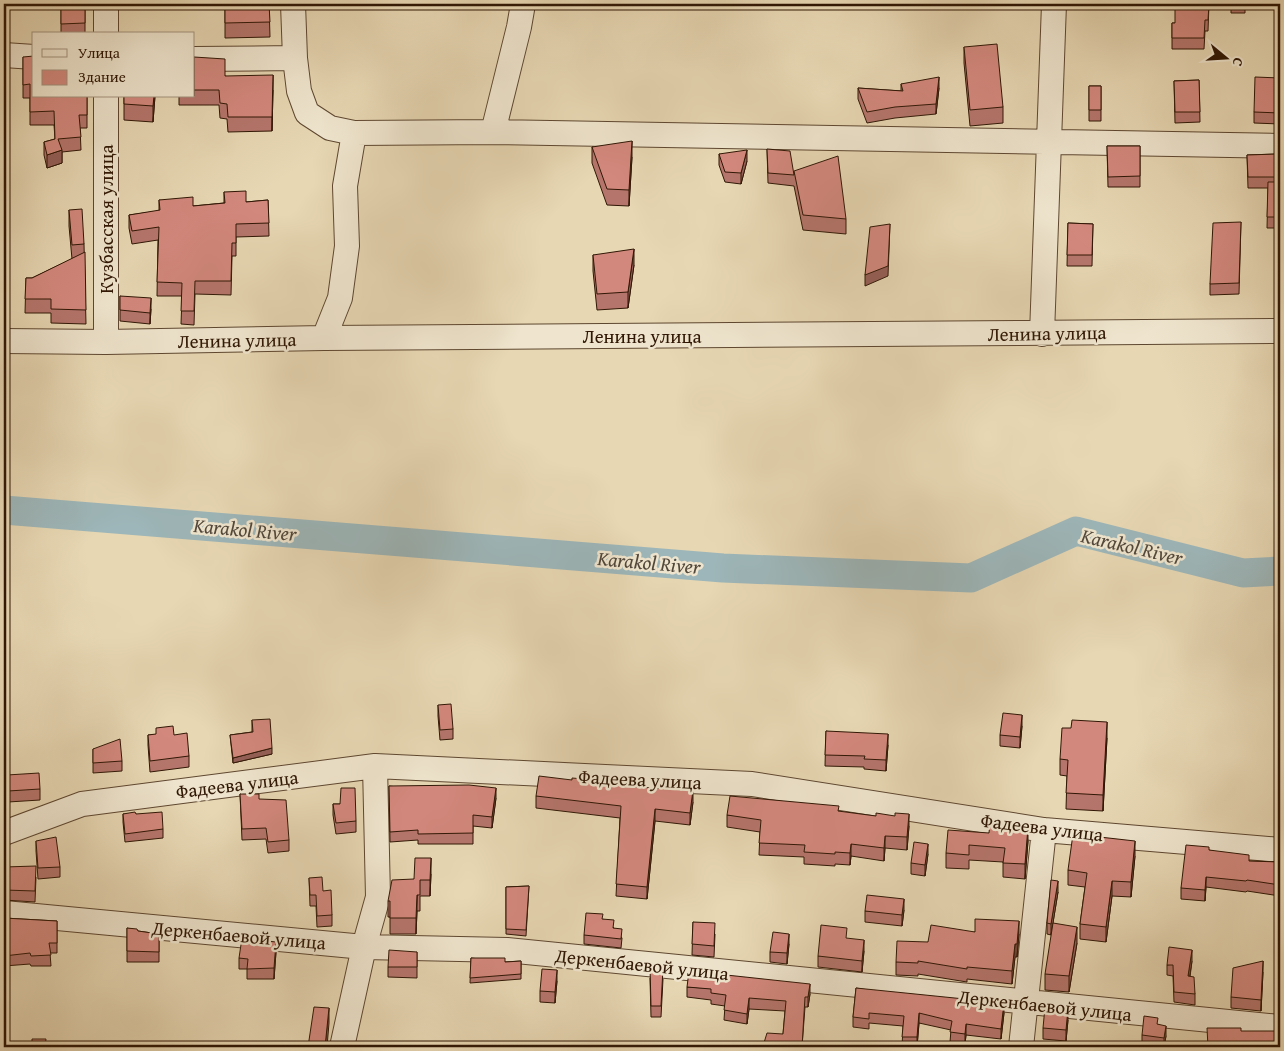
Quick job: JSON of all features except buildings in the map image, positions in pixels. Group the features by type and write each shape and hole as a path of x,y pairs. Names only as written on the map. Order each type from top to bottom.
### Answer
{"street":[{"path":"106,4 106,32"},
{"path":"294,4 295,58 299,92 307,113 330,128 354,133 493,132 1280,146"},
{"path":"493,132 523,4"},
{"path":"1042,334 1054,4"},
{"path":"4,55 32,57"},
{"path":"195,59 295,58"},
{"name":"Кузбасская улица","path":"106,98 106,342"},
{"path":"324,338 340,298 347,246 345,186 354,133"},
{"name":"Ленина улица","path":"4,341 106,342 324,338 1280,331"},
{"path":"342,1047 364,947 378,897 375,766"},
{"name":"Фадеева улица","path":"4,834 82,804 375,766 752,784 1044,830 1280,850"},
{"path":"1021,1047 1024,1003 1044,830"},
{"name":"Деркенбаевой улица","path":"4,913 364,947 507,950 1280,1027"}],"waterway":[{"name":"Karakol River","path":"4,510 723,568 971,578 1076,531 1243,573 1280,571"}]}
